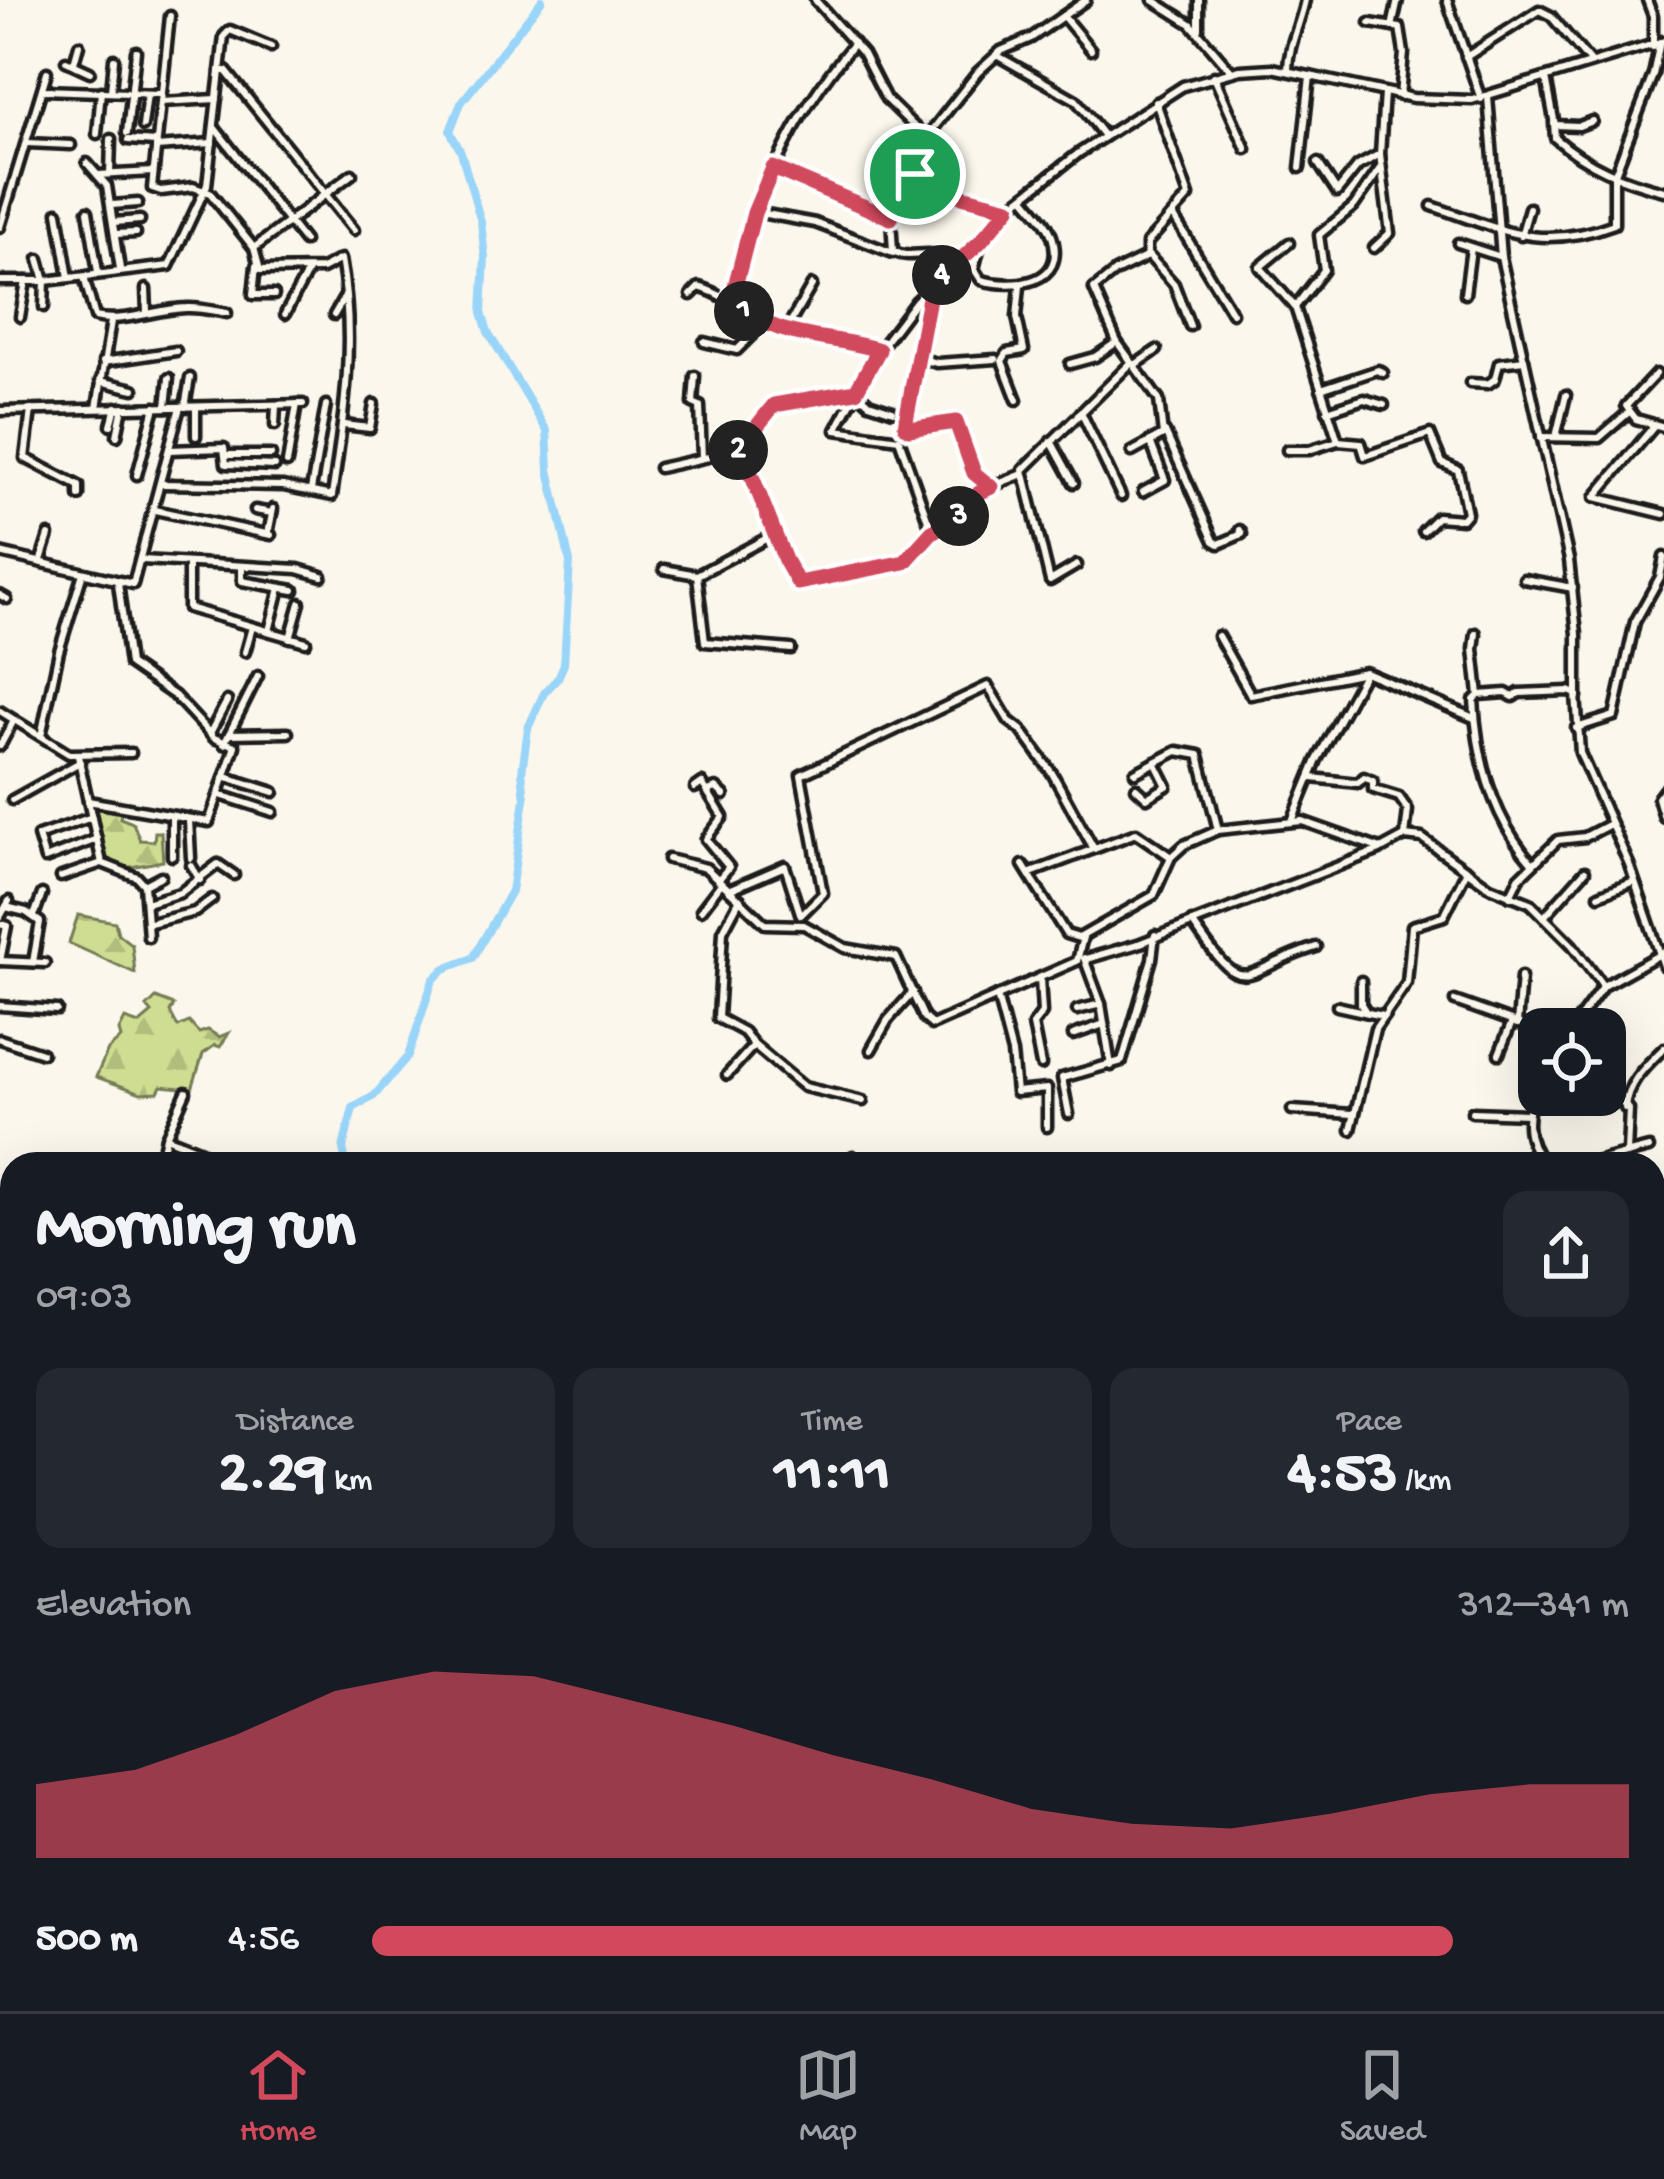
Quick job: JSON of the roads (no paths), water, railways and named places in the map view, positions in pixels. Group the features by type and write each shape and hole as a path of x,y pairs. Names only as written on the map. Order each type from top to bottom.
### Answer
{"street":[{"path":"815,0 869,62 886,99 926,138"},
{"path":"894,254 891,218 915,174 913,160 926,138 978,72 1086,0"},
{"path":"1153,0 1200,32 1232,72"},
{"path":"1198,0 1200,32"},
{"path":"1288,70 1290,44 1305,0"},
{"path":"1392,27 1398,0"},
{"path":"1447,0 1484,98 1501,257 1562,520 1573,588 1576,712"},
{"path":"1534,0 1590,62"},
{"path":"1432,206 1521,236 1559,239 1614,224 1614,176 1653,75 1659,43 1647,0"},
{"path":"1466,57 1540,10"},
{"path":"170,16 153,172 155,191 204,190"},
{"path":"1063,16 1091,50"},
{"path":"1370,23 1400,28 1404,53 1400,96"},
{"path":"0,281 45,281 169,266 204,190 224,36 230,30 271,47"},
{"path":"732,298 754,212 773,168 799,117 854,43"},
{"path":"932,532 898,439 837,432 879,350 931,287 1009,208 1104,136 1177,89 1232,72 1288,70 1400,96 1484,98 1659,43"},
{"path":"79,45 70,62 90,70 88,91"},
{"path":"136,51 128,137 156,145 227,142"},
{"path":"998,56 1076,100 1104,136"},
{"path":"97,134 114,59"},
{"path":"220,71 226,71 354,230"},
{"path":"0,227 47,72"},
{"path":"1214,76 1246,149"},
{"path":"1300,168 1310,76"},
{"path":"1546,77 1555,139 1575,156 1614,176 1664,191"},
{"path":"44,90 217,99"},
{"path":"143,126 147,93"},
{"path":"1374,248 1390,233 1380,154 1384,93"},
{"path":"1156,102 1188,200 1147,243 1148,256 1168,275 1190,326"},
{"path":"1554,123 1570,127 1592,121"},
{"path":"214,127 304,241"},
{"path":"110,174 111,139"},
{"path":"27,143 71,145"},
{"path":"1318,163 1337,192 1358,166 1380,154"},
{"path":"87,163 107,186 120,269"},
{"path":"1295,307 1324,270 1318,235 1354,206 1381,167"},
{"path":"773,168 891,218"},
{"path":"98,175 153,172"},
{"path":"254,248 352,174"},
{"path":"915,174 950,193 1009,208"},
{"path":"204,190 254,248 253,295 274,295"},
{"path":"980,242 974,269 979,278 1020,286 1040,277 1054,249 1048,226 1024,197"},
{"path":"111,205 138,203"},
{"path":"1521,236 1529,208"},
{"path":"88,211 98,273"},
{"path":"58,212 69,278"},
{"path":"754,212 815,223 894,254 934,251 956,262"},
{"path":"1173,215 1232,313"},
{"path":"114,222 140,220"},
{"path":"116,234 136,233"},
{"path":"1289,243 1261,267 1295,307 1338,441"},
{"path":"1458,243 1501,257"},
{"path":"1465,294 1471,248"},
{"path":"1148,256 1094,287 1117,342 1159,400 1165,432 1214,542 1242,534 1240,530"},
{"path":"39,259 45,281 44,307"},
{"path":"162,484 283,486 332,496 350,351 341,259 322,269 260,270 256,266"},
{"path":"285,314 309,269"},
{"path":"84,276 95,317 111,321 182,308 227,313"},
{"path":"20,317 26,281"},
{"path":"786,330 812,285"},
{"path":"1017,400 1002,361 1007,353 1024,350 1017,317 1020,286"},
{"path":"691,295 699,287 732,298 758,320 786,330 879,350"},
{"path":"931,287 905,426 956,422 974,473 991,487"},
{"path":"146,290 147,312"},
{"path":"334,315 347,292"},
{"path":"704,342 737,350 752,335 758,320"},
{"path":"97,408 111,321"},
{"path":"1070,364 1095,357 1117,342"},
{"path":"1131,363 1157,350"},
{"path":"103,362 176,351"},
{"path":"920,359 972,363 996,359"},
{"path":"1470,383 1488,384 1495,379 1499,363 1525,359"},
{"path":"856,391 774,405 738,450 738,464 752,476 798,583 905,562 979,493 1023,474 1131,363"},
{"path":"1321,389 1378,370 1383,373"},
{"path":"1656,374 1628,400 1629,412 1636,419 1660,426 1632,463 1595,499 1664,514"},
{"path":"695,376 693,403 700,406 702,458"},
{"path":"166,407 169,378"},
{"path":"0,553 133,584 190,379"},
{"path":"100,381 134,389"},
{"path":"856,391 869,403 893,411"},
{"path":"1556,437 1566,395"},
{"path":"1327,411 1364,399 1384,405"},
{"path":"0,411 300,404 287,464"},
{"path":"343,425 370,428 374,404"},
{"path":"274,425 277,405"},
{"path":"310,492 326,405"},
{"path":"111,425 119,407"},
{"path":"117,436 119,407"},
{"path":"137,475 155,407"},
{"path":"196,407 196,436"},
{"path":"31,410 25,458 80,486 80,496"},
{"path":"1081,412 1121,496"},
{"path":"1541,437 1599,439 1629,412"},
{"path":"1132,452 1165,432"},
{"path":"1287,450 1309,450 1338,441 1360,443 1365,456 1430,434 1442,463 1458,470 1467,514 1462,519 1437,517 1423,531"},
{"path":"1052,441 1074,483"},
{"path":"1143,492 1165,480 1150,441"},
{"path":"169,450 224,448 226,464 275,466"},
{"path":"659,468 738,450"},
{"path":"226,455 271,455"},
{"path":"1023,474 1050,581 1077,565"},
{"path":"155,510 269,534 273,511 255,510"},
{"path":"664,569 697,575 775,534"},
{"path":"41,561 49,535"},
{"path":"1576,728 1614,716 1635,622 1660,578 1664,557"},
{"path":"142,560 298,569 322,576"},
{"path":"188,564 188,608 306,642"},
{"path":"242,567 242,581 294,590"},
{"path":"41,736 82,573"},
{"path":"697,575 704,642 791,649"},
{"path":"1524,579 1573,588"},
{"path":"88,801 209,822 235,746 224,744 176,696 130,664 118,583"},
{"path":"269,632 280,588"},
{"path":"290,638 300,603"},
{"path":"245,652 252,626"},
{"path":"1476,633 1479,695"},
{"path":"1218,636 1251,695 1365,672 1474,718"},
{"path":"1292,821 1317,760 1365,672"},
{"path":"224,744 258,676"},
{"path":"801,915 823,892 801,775 988,686 1009,721 1052,773 1094,849"},
{"path":"1533,864 1501,821 1474,718 1474,700 1479,695 1576,694 1580,753 1664,966"},
{"path":"210,733 227,700"},
{"path":"0,711 79,759 102,863"},
{"path":"0,746 14,720"},
{"path":"230,734 288,733"},
{"path":"1135,773 1177,751 1199,755 1218,830"},
{"path":"13,800 79,759 130,753"},
{"path":"1136,788 1147,797 1166,786 1155,762"},
{"path":"226,777 274,792"},
{"path":"1312,778 1358,783 1364,777 1372,781 1372,789 1399,797 1408,810 1405,836"},
{"path":"695,788 702,783 722,817 706,839 728,867 701,910"},
{"path":"708,791 716,788 724,795"},
{"path":"1664,790 1658,798 1664,818"},
{"path":"220,795 273,812"},
{"path":"172,816 172,856"},
{"path":"92,817 38,836 45,859 97,839"},
{"path":"189,819 191,862 200,880"},
{"path":"1023,865 1066,934 1076,938 1154,895 1171,857 1184,845 1218,830 1312,823 1381,849"},
{"path":"1510,896 1558,840 1588,836 1610,824"},
{"path":"1030,873 1136,833 1171,857"},
{"path":"668,859 694,862 766,923 804,925 845,948 896,957 932,1025 1084,957 1375,855 1405,836 1422,838 1510,896 1530,903 1572,944 1603,986"},
{"path":"61,877 102,863 137,877 144,885 148,937"},
{"path":"146,903 180,893 218,864 234,874"},
{"path":"730,890 785,866 804,925"},
{"path":"1351,1130 1375,1029 1406,983 1412,926 1444,916 1468,870"},
{"path":"1544,916 1585,872"},
{"path":"144,885 161,876"},
{"path":"1599,895 1634,881"},
{"path":"34,916 42,894"},
{"path":"740,898 723,931 718,1018 743,1032 804,1088 862,1101"},
{"path":"148,923 196,912 212,899"},
{"path":"33,962 40,922 7,904 0,921 7,926 0,961 45,963"},
{"path":"1192,922 1237,976 1250,977 1283,956 1316,947"},
{"path":"1069,1114 1062,1078 1122,1061 1155,935"},
{"path":"1084,937 1084,957 1101,1004 1111,1066"},
{"path":"1587,1008 1603,986 1661,954"},
{"path":"1040,977 1042,1013 1033,1025 1041,1065"},
{"path":"1499,1054 1514,1023 1521,977"},
{"path":"1361,981 1361,1004 1366,1012"},
{"path":"871,1050 914,992"},
{"path":"997,996 1012,1053 1016,1092 1047,1089 1047,1127"},
{"path":"1455,1000 1518,1024"},
{"path":"1077,1010 1101,1004"},
{"path":"0,1006 57,1010"},
{"path":"1337,1006 1382,1016"},
{"path":"1073,1035 1104,1024"},
{"path":"0,1040 42,1053"},
{"path":"727,1075 754,1045"},
{"path":"1626,1099 1639,1073 1664,1048"},
{"path":"163,1152 187,1092"},
{"path":"1626,1108 1627,1151"},
{"path":"1292,1110 1353,1114"},
{"path":"1472,1112 1518,1114"},
{"path":"1528,1116 1529,1141 1536,1152"},
{"path":"166,1137 201,1151"},
{"path":"1624,1152 1648,1148"}],"waterway":[{"path":"344,1152 353,1108 374,1096 408,1056 433,980 444,969 473,958 511,891 525,799 522,772 528,728 564,664 570,562 549,470 547,431 488,332 482,312 481,222 461,152 450,131 461,103 542,0"}]}
